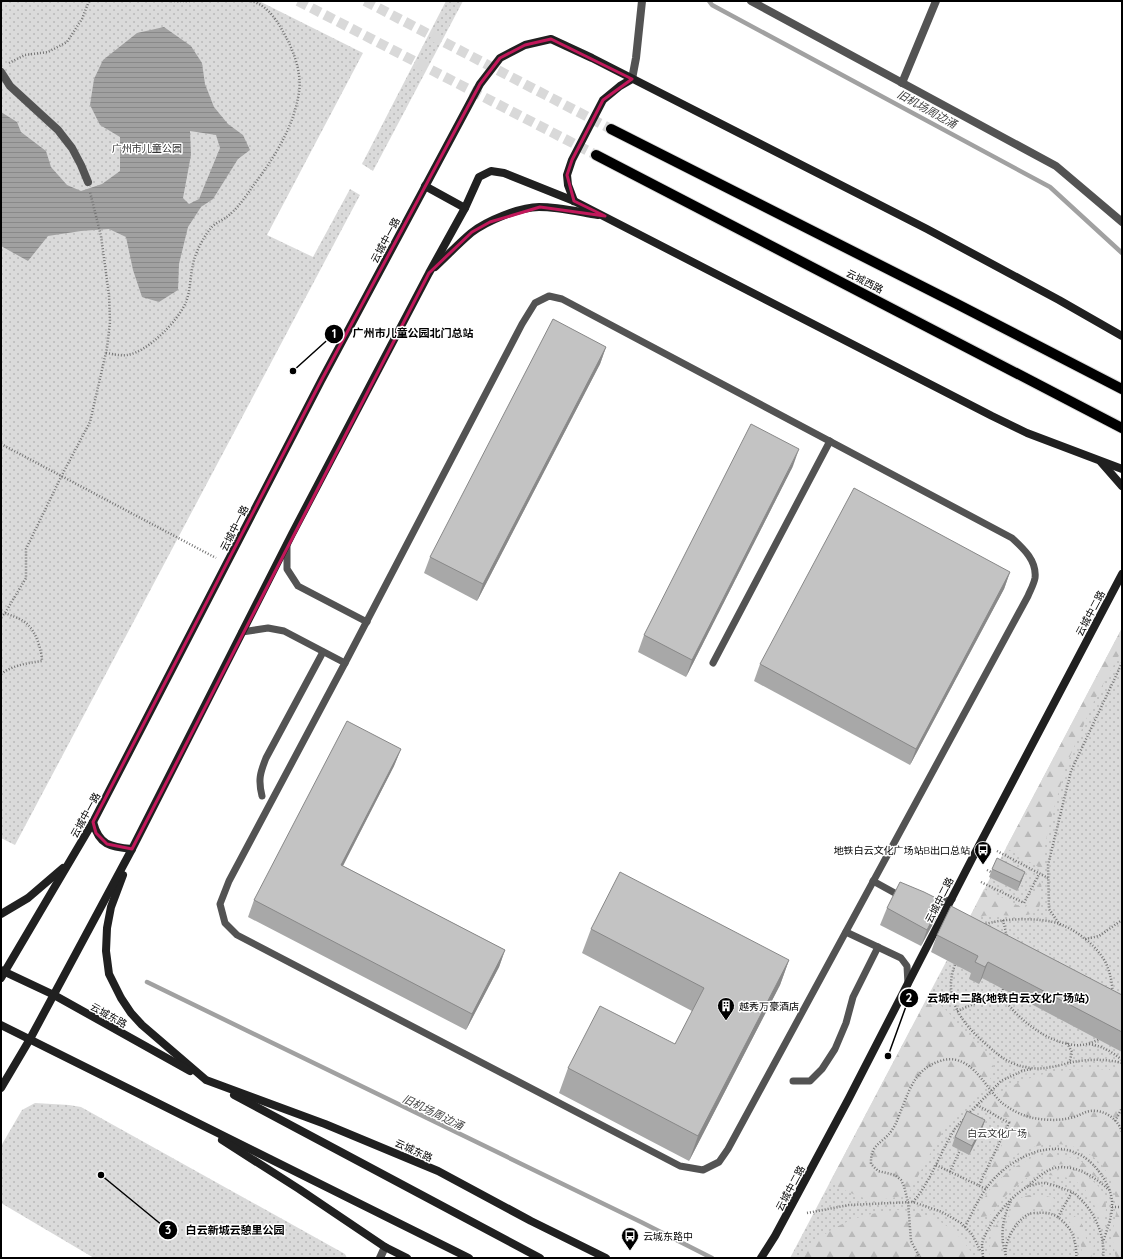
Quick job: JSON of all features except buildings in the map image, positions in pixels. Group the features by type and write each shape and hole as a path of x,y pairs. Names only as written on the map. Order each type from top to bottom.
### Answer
{"main road":[{"name":"云城中一路","path":"2,973 93,822 321,381 480,84 500,58 525,45 551,39 592,58 927,229 1060,300 1122,336"},
{"path":"574,201 568,186 568,175 572,160 603,100 620,86 632,79"},
{"path":"611,129 950,300 1122,389"},
{"name":"云城西路","path":"596,155 1122,428"},
{"path":"1,1088 30,1039 132,849 287,543 428,273 465,208 479,177 490,171 504,173 574,201 971,406 1027,433 1122,469"},
{"path":"425,186 465,208"},
{"path":"428,273 472,232 490,222 514,212 540,207 605,216"},
{"path":"1100,460 1122,486"},
{"name":"云城中二路","path":"775,1236 908,985 1122,574"},
{"path":"93,822 96,833 101,840 116,848 132,849"},
{"path":"132,849 111,907 107,928 106,951 109,974 121,998 131,1013 142,1025 206,1080"},
{"path":"1,914 28,898 68,864"},
{"name":"云城东路","path":"2,973 54,995 206,1080 540,1258"},
{"path":"1,1025 469,1258"},
{"name":"云城东路","path":"206,1080 326,1124 438,1172 531,1221 606,1258"},
{"path":"190,1119 299,1189 385,1247 408,1258"},
{"path":"761,1258 775,1236"},
{"path":"768,1258 775,1236"}],"street":[{"path":"632,79 636,58 642,1"},
{"path":"751,1 1056,166 1121,220"},
{"path":"902,83 936,1"},
{"path":"1,72 10,86 58,130 72,148 88,182"},
{"path":"380,1258 385,1247"}],"lane":[{"path":"549,296 562,299 830,441 1012,538 1025,549 1033,562 1035,578 1028,596 846,932 719,1162 703,1170 680,1166 237,935 225,923 220,904 229,881 367,622 522,324 535,303 549,296"},
{"path":"713,663 830,441"},
{"path":"287,543 287,569 298,586 367,622"},
{"path":"242,632 268,628 284,631 345,663"},
{"path":"262,796 259,784 260,772 323,652"},
{"path":"873,881 912,901"},
{"path":"925,904 932,905 952,899"},
{"path":"846,932 901,958 907,966 908,985"},
{"path":"793,1081 810,1081 822,1069 834,1050 846,1023 853,997 878,947"}],"path":[{"path":"8,64 25,55 48,52 68,42 82,19 89,1"},
{"path":"171,1 192,1"},
{"path":"106,353 128,355 143,348 175,321 186,302 194,260 205,238 212,227 228,216 247,195 272,162 287,132 299,91 299,75 290,44 280,26 267,10 251,1"},
{"path":"1,617 5,613 26,578 26,549 90,422 106,353 110,322 109,295 101,236 88,182"},
{"path":"1,444 62,475 227,564"},
{"path":"1,674 6,670 42,661 40,648 28,624 5,613"},
{"path":"1060,924 1049,909 1048,865 1071,771 1122,662"},
{"path":"997,851 1048,878"},
{"path":"987,870 991,872"},
{"path":"981,882 1024,903 1039,874"},
{"path":"1003,920 1008,942"},
{"path":"978,929 992,922 1003,920 1034,920 1060,924 1086,939 1104,959 1111,976 1113,1000"},
{"path":"1086,939 1099,936 1122,920"},
{"path":"958,957 952,971 951,985 957,1011 968,1027 996,1054 1016,1066 1032,1068 1046,1068 1076,1061 1105,1060 1122,1064"},
{"path":"1006,981 1003,985 1005,1000 1030,1026 1052,1038 1067,1043 1075,1045 1098,1045 1122,1060"},
{"path":"957,1011 1003,992"},
{"path":"1113,994 1118,995"},
{"path":"1086,1044 1096,1041 1102,1037"},
{"path":"1066,1064 1070,1060 1072,1052 1067,1043"},
{"path":"920,1258 911,1241 908,1202 904,1186 901,1180 895,1175 878,1171 871,1164 870,1155 876,1146 893,1129 911,1085 920,1072 931,1064 944,1059 957,1060 977,1073 1001,1102 1021,1114 1032,1118 1047,1120 1070,1118 1094,1110 1109,1115 1122,1132"},
{"path":"913,1202 922,1192 953,1130 1001,1082 1022,1071 1032,1068"},
{"path":"977,1105 1009,1123 979,1185"},
{"path":"1115,1121 1122,1108"},
{"path":"966,1227 980,1197 1001,1172 1012,1163 1036,1151 1049,1148 1074,1151 1091,1162 1106,1182 1110,1192 1112,1207 1110,1222 1103,1242 1103,1258"},
{"path":"950,1172 960,1150"},
{"path":"936,1165 986,1189"},
{"path":"983,1257 982,1246 990,1224 999,1212 1013,1198 1049,1170 1060,1167 1069,1168 1089,1175 1098,1180 1110,1192"},
{"path":"1027,1187 1043,1183 1072,1192 1087,1205 1094,1218 1103,1242"},
{"path":"1058,1217 1072,1192"},
{"path":"1006,1258 1002,1236 1006,1212 1013,1198"},
{"path":"807,1213 849,1205 913,1202 942,1212 966,1227 979,1246 983,1257"},
{"path":"1112,1207 1122,1207"},
{"path":"1005,1252 1007,1240 1012,1231 1030,1214 1049,1212 1058,1217 1068,1227 1074,1237 1077,1252 1076,1258"}],"highlighted area":[{"path":"551,39 632,79 603,100 572,160 567,175 574,201 605,216 540,207 490,222 472,232 429,273 132,849 107,844 96,833 93,822 321,381 480,84 500,58 525,45"}],"green space":[{"name":"广州市儿童公园","path":"1,1 259,1 363,53 267,235 313,257 350,189 360,195 15,845 1,838"},
{"path":"446,1 463,1 373,171 362,164"},
{"name":"白云文化广场","path":"1122,628 1122,1258 790,1258"},
{"path":"1122,628 1122,650 1095,699 1067,763 1050,822 1044,850 1044,866 1040,868 1006,848"},
{"path":"1041,880 1040,905 1033,913 1020,916 988,915 968,921 984,889 1025,909"},
{"path":"928,997 946,1010 969,1038 986,1052 990,1058 994,1071 990,1079 979,1093 946,1127 908,1194 885,1199 870,1199 861,1197 830,1182"},
{"path":"1110,1066 1122,1069 1122,1258 1116,1258 1113,1244 1116,1205 1112,1184 1106,1170 1096,1159 1084,1151 1071,1146 1056,1144 1041,1145 1025,1150 1014,1156 1003,1163 991,1176 986,1179 988,1172 1014,1122 981,1105 1011,1086 1042,1075 1058,1071 1092,1069 1110,1070"},
{"path":"35,1103 81,1107 345,1254 347,1258 94,1258 1,1203 1,1146 22,1110"},
{"path":"1050,1154 1070,1157 1082,1162 1093,1171 1097,1177 1087,1171 1071,1165 1060,1164 1041,1169 1016,1186 1002,1199 989,1216 981,1217 979,1213 986,1195 1000,1179 1025,1161 1034,1157"},
{"path":"1067,1169 1081,1174 1094,1182 1103,1193 1106,1212 1103,1223 1101,1223 1090,1196 1081,1185 1068,1178 1049,1175 1050,1173 1059,1170"},
{"path":"1029,1195 1054,1198 1050,1208 1035,1208 1026,1211 1011,1231 1007,1230 1009,1213 1012,1208 1018,1200"},
{"path":"896,1210 909,1211 932,1217 942,1223 960,1238 975,1258 802,1258 810,1247 831,1230 856,1218 869,1214"},
{"path":"1077,1214 1084,1229 1087,1243 1094,1244 1091,1258 1081,1258 1081,1243 1075,1229 1069,1221"},
{"path":"1000,1221 1002,1223 999,1234 1000,1258 990,1258 990,1238 994,1228"}],"shaded area":[{"path":"164,27 191,46 202,63 205,84 214,107 228,124 243,135 250,150 238,159 213,199 201,207 188,227 179,264 178,290 159,302 142,297 133,270 126,237 109,229 81,231 48,236 28,261 1,246 1,112 17,122 21,132 46,151 51,167 67,185 81,191 102,184 120,171 120,137 100,125 90,105 94,79 103,60 137,33","holes":["190,131 216,135 220,148 199,199 189,204 183,198 191,155"]}],"waterway":[{"name":"旧机场周边涌","path":"709,1 712,5 1050,187 1122,253"},
{"name":"旧机场周边涌","path":"147,982 712,1258"}],"tunnel":[{"path":"298,1 596,155"},
{"path":"365,1 611,129"}],"place":[{"name":"广州市儿童公园北门总站","path":"293,371"},
{"name":"地铁白云文化广场站B出口总站","path":"983,865"},
{"name":"越秀万豪酒店","path":"726,1021"},
{"name":"云城中二路(地铁白云文化广场站)","path":"888,1056"},
{"name":"白云新城云憩里公园","path":"101,1175"},
{"name":"云城东路中","path":"630,1251"}]}
